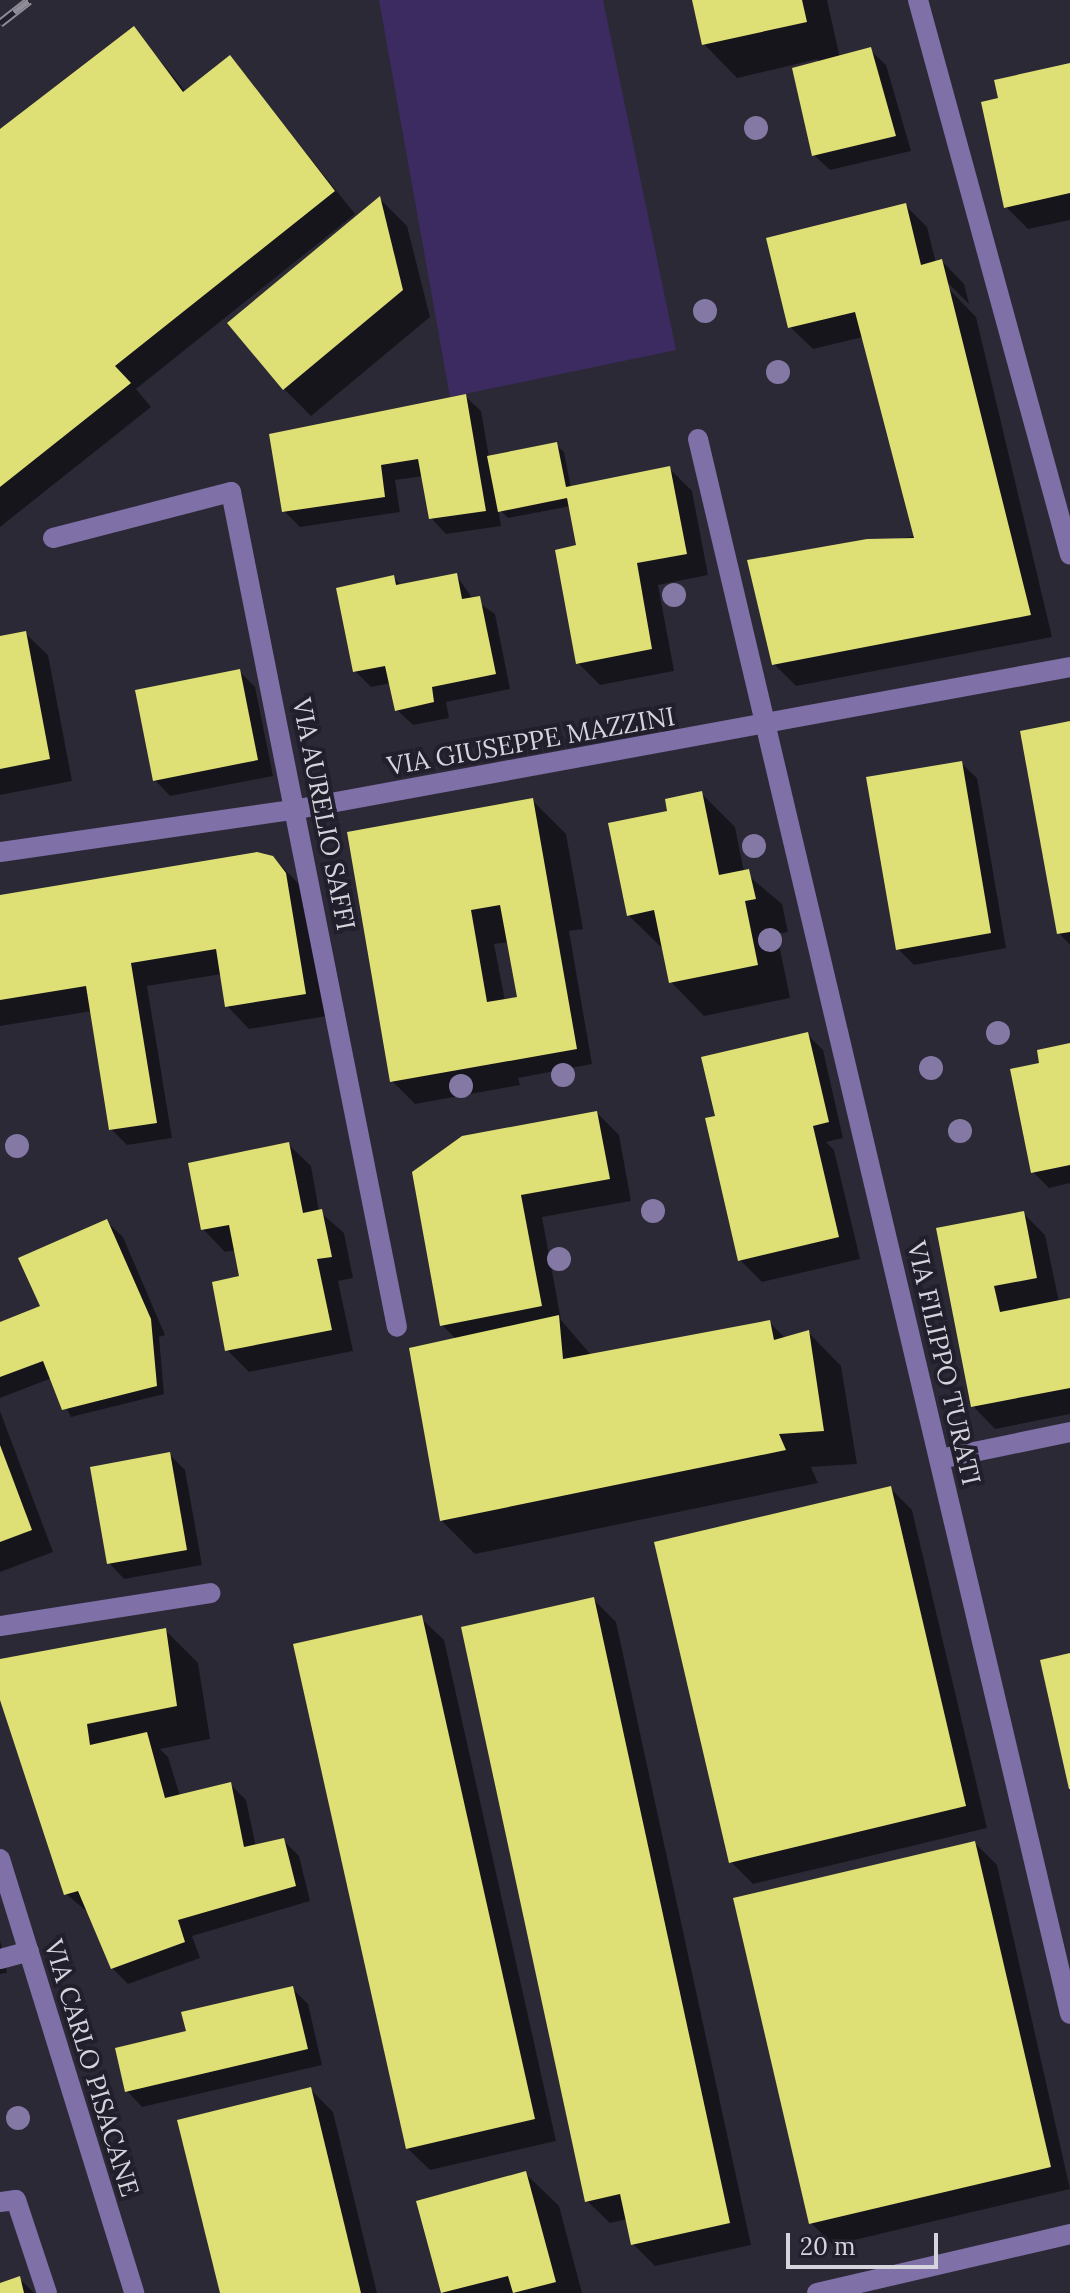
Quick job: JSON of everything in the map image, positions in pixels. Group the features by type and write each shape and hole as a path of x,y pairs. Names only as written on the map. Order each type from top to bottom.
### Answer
{"street":[{"path":"918,0 1070,555"},
{"name":"VIA FILIPPO TURATI","path":"698,439 1070,2014"},
{"name":"VIA AURELIO SAFFI","path":"53,538 231,492 298,809 397,1327"},
{"name":"VIA GIUSEPPE MAZZINI","path":"0,852 298,809 1070,667"},
{"path":"940,1459 1070,1432"},
{"path":"0,1626 210,1593"},
{"name":"VIA CARLO PISACANE","path":"0,1859 134,2293"},
{"path":"0,1959 29,1951"},
{"path":"0,2202 16,2200 47,2293"},
{"path":"817,2293 1070,2234"}],"shaded area":[{"path":"379,0 603,0 676,350 450,397"}],"building":[{"path":"692,0 802,0 807,22 702,45"},
{"path":"134,26 183,92 230,55 335,191 115,366 131,383 0,487 0,129"},
{"path":"871,47 896,136 812,156 792,68"},
{"path":"1070,63 1070,193 1004,208 981,102 998,98 994,80"},
{"path":"380,196 403,290 283,390 227,323"},
{"path":"906,203 921,265 942,259 1031,615 772,665 747,560 867,539 914,538 855,312 788,328 766,238"},
{"path":"466,394 486,511 429,519 418,459 381,465 385,497 282,512 269,434"},
{"path":"557,442 566,487 670,466 687,554 637,563 652,649 576,664 555,550 576,545 567,498 498,512 487,456"},
{"path":"457,573 462,599 480,596 496,674 432,687 434,702 395,711 385,666 353,672 336,588 394,575 396,585"},
{"path":"26,631 50,759 0,769 0,636"},
{"path":"240,669 258,760 153,781 135,690"},
{"path":"1070,721 1070,932 1057,934 1020,731"},
{"path":"962,761 991,933 896,950 866,777"},
{"path":"702,791 719,875 749,869 756,899 745,901 758,965 669,983 654,910 627,916 608,823 667,811 665,799"},
{"path":"533,798 577,1049 390,1082 347,832","holes":["500,905 517,997 487,1002 471,910"]},
{"path":"257,852 273,856 286,873 306,994 225,1007 216,949 131,963 157,1123 109,1130 86,986 0,1000 0,895"},
{"path":"808,1032 829,1122 813,1126 839,1237 738,1261 705,1118 715,1116 701,1057"},
{"path":"1070,1043 1070,1165 1031,1173 1010,1069 1039,1063 1037,1050"},
{"path":"597,1111 610,1179 521,1195 542,1306 440,1326 412,1172 462,1136"},
{"path":"289,1142 303,1213 322,1209 332,1257 317,1259 332,1330 225,1351 212,1282 239,1276 229,1225 201,1230 188,1163"},
{"path":"1024,1211 1037,1278 994,1286 1000,1312 1070,1298 1070,1388 971,1407 936,1228"},
{"path":"107,1219 151,1319 157,1386 62,1410 43,1361 0,1377 0,1322 40,1306 18,1258"},
{"path":"559,1315 563,1359 770,1320 774,1340 809,1330 824,1431 779,1434 786,1450 440,1521 409,1348"},
{"path":"0,1445 32,1530 0,1542"},
{"path":"170,1452 187,1550 107,1564 90,1467"},
{"path":"891,1486 966,1806 729,1863 654,1542"},
{"path":"594,1597 730,2223 631,2245 620,2194 585,2202 461,1627"},
{"path":"422,1615 535,2119 406,2149 293,1644"},
{"path":"166,1628 177,1706 87,1724 90,1745 147,1732 165,1798 231,1782 244,1847 284,1838 296,1886 178,1920 185,1942 111,1969 78,1891 64,1895 0,1700 0,1659"},
{"path":"1070,1653 1070,1789 1069,1789 1040,1660"},
{"path":"975,1841 1051,2167 809,2224 733,1898"},
{"path":"293,1986 308,2049 125,2092 115,2048 186,2031 181,2012"},
{"path":"311,2087 361,2293 220,2293 177,2120"},
{"path":"526,2171 556,2282 513,2293 508,2276 441,2293 416,2201"},
{"path":"20,2276 24,2293 0,2293 0,2283"}],"railway":[{"path":"0,23 29,0"}]}
